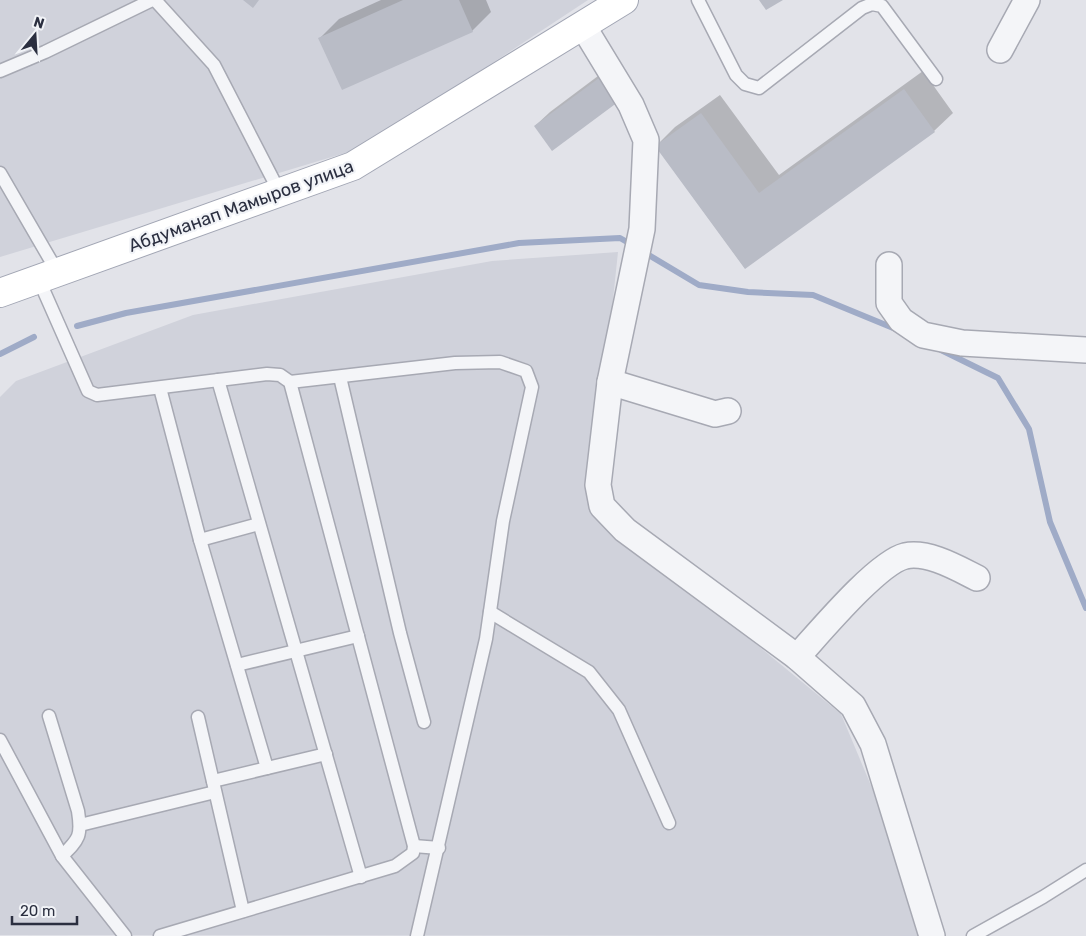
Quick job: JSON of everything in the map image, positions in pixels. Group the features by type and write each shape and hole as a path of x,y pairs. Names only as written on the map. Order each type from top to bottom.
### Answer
{"main road":[{"name":"Абдуманап Мамыров улица","path":"0,293 49,277 353,166 624,0"}],"street":[{"path":"1000,50 1027,0"},
{"path":"583,26 632,105 646,140 642,229 636,266 610,382 598,484 602,506 625,530 797,656 853,706 874,744 932,936"},
{"path":"889,265 889,303 901,320 923,335 962,343 1086,350"},
{"path":"610,382 715,414 728,411"},
{"path":"797,656 882,567 905,556 929,558 977,578"}],"lane":[{"path":"0,70 45,52 153,0 214,65 280,193"},
{"path":"698,0 736,76 745,84 759,88 862,8 872,4 882,6 936,79"},
{"path":"0,173 49,277 88,391 97,395 267,374 280,375 290,382 414,846 412,854 404,861 361,877 160,936"},
{"path":"290,382 456,363 500,362 526,371 532,387 503,521 486,639 416,935"},
{"path":"340,376 400,633 424,722"},
{"path":"218,380 361,877"},
{"path":"160,388 200,540 267,768"},
{"path":"200,540 260,524"},
{"path":"490,612 590,672 619,710 669,824"},
{"path":"237,665 358,636"},
{"path":"49,716 78,811 80,825 78,841 62,856"},
{"path":"198,717 243,912"},
{"path":"0,740 62,856 125,936"},
{"path":"80,825 214,786 267,768 326,754"},
{"path":"414,846 438,848"},
{"path":"973,936 1043,897 1086,870"}],"shaded area":[{"path":"0,0 588,0 365,147 0,257"},
{"path":"618,252 591,508 841,714 934,936 0,935 0,397 16,381 193,315 492,261"}],"building":[{"path":"243,0 259,0 253,8"},
{"path":"403,0 459,0 473,32 342,90 318,38"},
{"path":"759,0 783,0 766,10"},
{"path":"599,78 618,102 552,151 534,126"},
{"path":"904,89 935,132 745,269 655,146 701,113 759,193"}],"waterway":[{"path":"77,326 126,313 519,243 620,238 634,246"},
{"path":"642,251 699,285 748,292 813,295 898,330"},
{"path":"0,354 34,337"},
{"path":"941,350 998,378 1029,429 1050,522 1086,608"}]}
